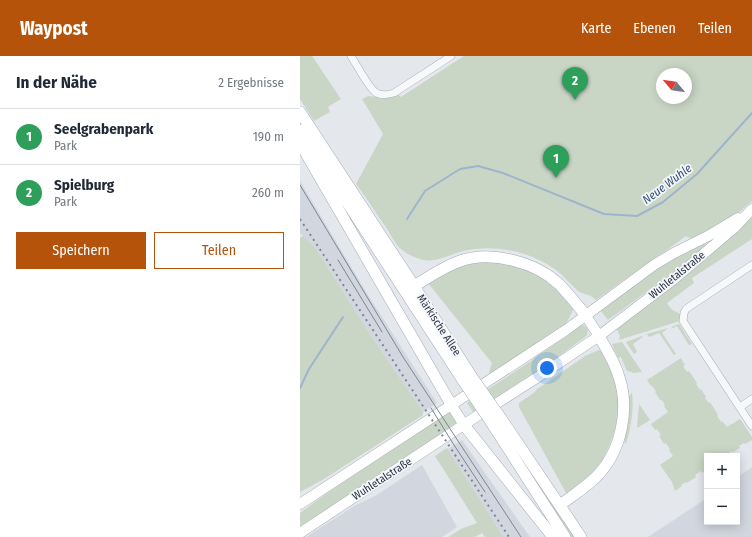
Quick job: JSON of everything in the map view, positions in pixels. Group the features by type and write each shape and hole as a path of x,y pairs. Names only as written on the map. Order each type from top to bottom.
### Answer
{"main road":[{"name":"Märkische Allee","path":"300,112 418,283 468,379"},
{"name":"Märkische Allee","path":"300,130 497,422 560,505 581,537"},
{"path":"300,143 464,425 553,537"},
{"name":"Wuhletalstraße","path":"300,504 566,330 654,265 708,236 752,209"},
{"name":"Wuhletalstraße","path":"300,533 599,336 674,279 734,228 752,209"},
{"path":"418,283 444,268 461,261 477,258 511,260 527,265 560,285 586,316 599,336 614,362 623,391 624,410 621,427 615,448 603,469 586,486 560,505"},
{"name":"Märkische Allee","path":"497,422 565,537"}],"street":[{"path":"351,56 375,92 387,95 394,93 451,56"},
{"path":"752,265 691,305 686,309 683,317 683,321 752,426"},
{"path":"740,407 752,399"}],"shaded area":[{"path":"300,181 368,295 437,403 423,412 370,334 314,246 300,233"},
{"path":"462,440 530,537 503,537 448,449"},
{"path":"422,465 457,527 442,537 306,537 354,506 375,496"},
{"path":"752,467 752,537 648,537 704,500 704,525 740,525 740,476"}],"green space":[{"path":"300,56 312,56 341,99 328,107 330,112 314,121 300,99"},
{"path":"464,56 752,56 752,201 738,213 717,226 691,239 686,236 596,300 578,291 559,272 546,263 512,251 487,248 475,249 463,251 440,259 423,260 409,254 399,247 356,184 383,134 362,99 368,96 387,98 398,94 401,97"},
{"path":"752,217 752,239 692,278 694,283 667,303 671,309 680,314 680,321 619,340 620,336 616,328"},
{"path":"303,236 314,246 370,334 423,412 423,415 324,479 300,492 300,238"},
{"path":"706,243 708,246 701,252 608,320 600,310 658,268"},
{"path":"493,261 511,264 534,272 558,288 574,308 564,326 490,374 492,363 428,283 431,280 465,264"},
{"path":"679,324 692,344 689,345 677,326 673,328 671,327"},
{"path":"580,325 585,326 588,330 585,337 548,364 473,412 467,403 531,361"},
{"path":"668,328 662,333 676,354 674,355 659,333 649,337 647,334"},
{"path":"642,336 643,337 633,344 637,352 634,354 626,342"},
{"path":"622,342 642,372 633,373 627,371 621,357 618,358 612,344"},
{"path":"601,349 617,389 617,422 610,445 599,465 587,479 566,493 519,407 519,403 585,356"},
{"path":"681,358 685,365 683,366 687,372 689,371 697,383 696,384 706,397 705,398 709,403 710,402 721,422 722,421 727,427 740,419 752,437 752,440 739,446 740,448 733,452 704,453 704,472 702,473 701,471 695,475 696,477 681,485 682,486 675,491 672,482 660,465 673,456 666,443 664,444 659,436 661,435 657,429 655,430 651,424 668,412 662,400 660,400 655,392 656,391 647,380"},
{"path":"632,393 632,418 626,444 623,440 629,412 629,396"},
{"path":"639,404 650,420 637,428"},
{"path":"448,412 451,413 457,423 300,527 300,513 331,490"},
{"path":"447,448 503,537 485,537 482,533 475,537 448,537 461,529 477,523 435,456"},
{"path":"550,500 575,537 570,537 547,501"}],"waterway":[{"name":"Neue Wuhle","path":"407,219 425,191 460,169 478,166 503,173 604,214 637,216 663,202 697,174 752,113"},
{"name":"Neue Wuhle","path":"300,388 309,369 343,317"}],"tram line":[{"path":"300,185 403,357 521,537"},
{"path":"338,260 382,332"},
{"path":"431,408 485,492"}],"railway":[{"path":"300,219 509,537"}],"place":[{"name":"Spielburg","path":"575,100"},
{"name":"Seelgrabenpark","path":"556,178"}]}
